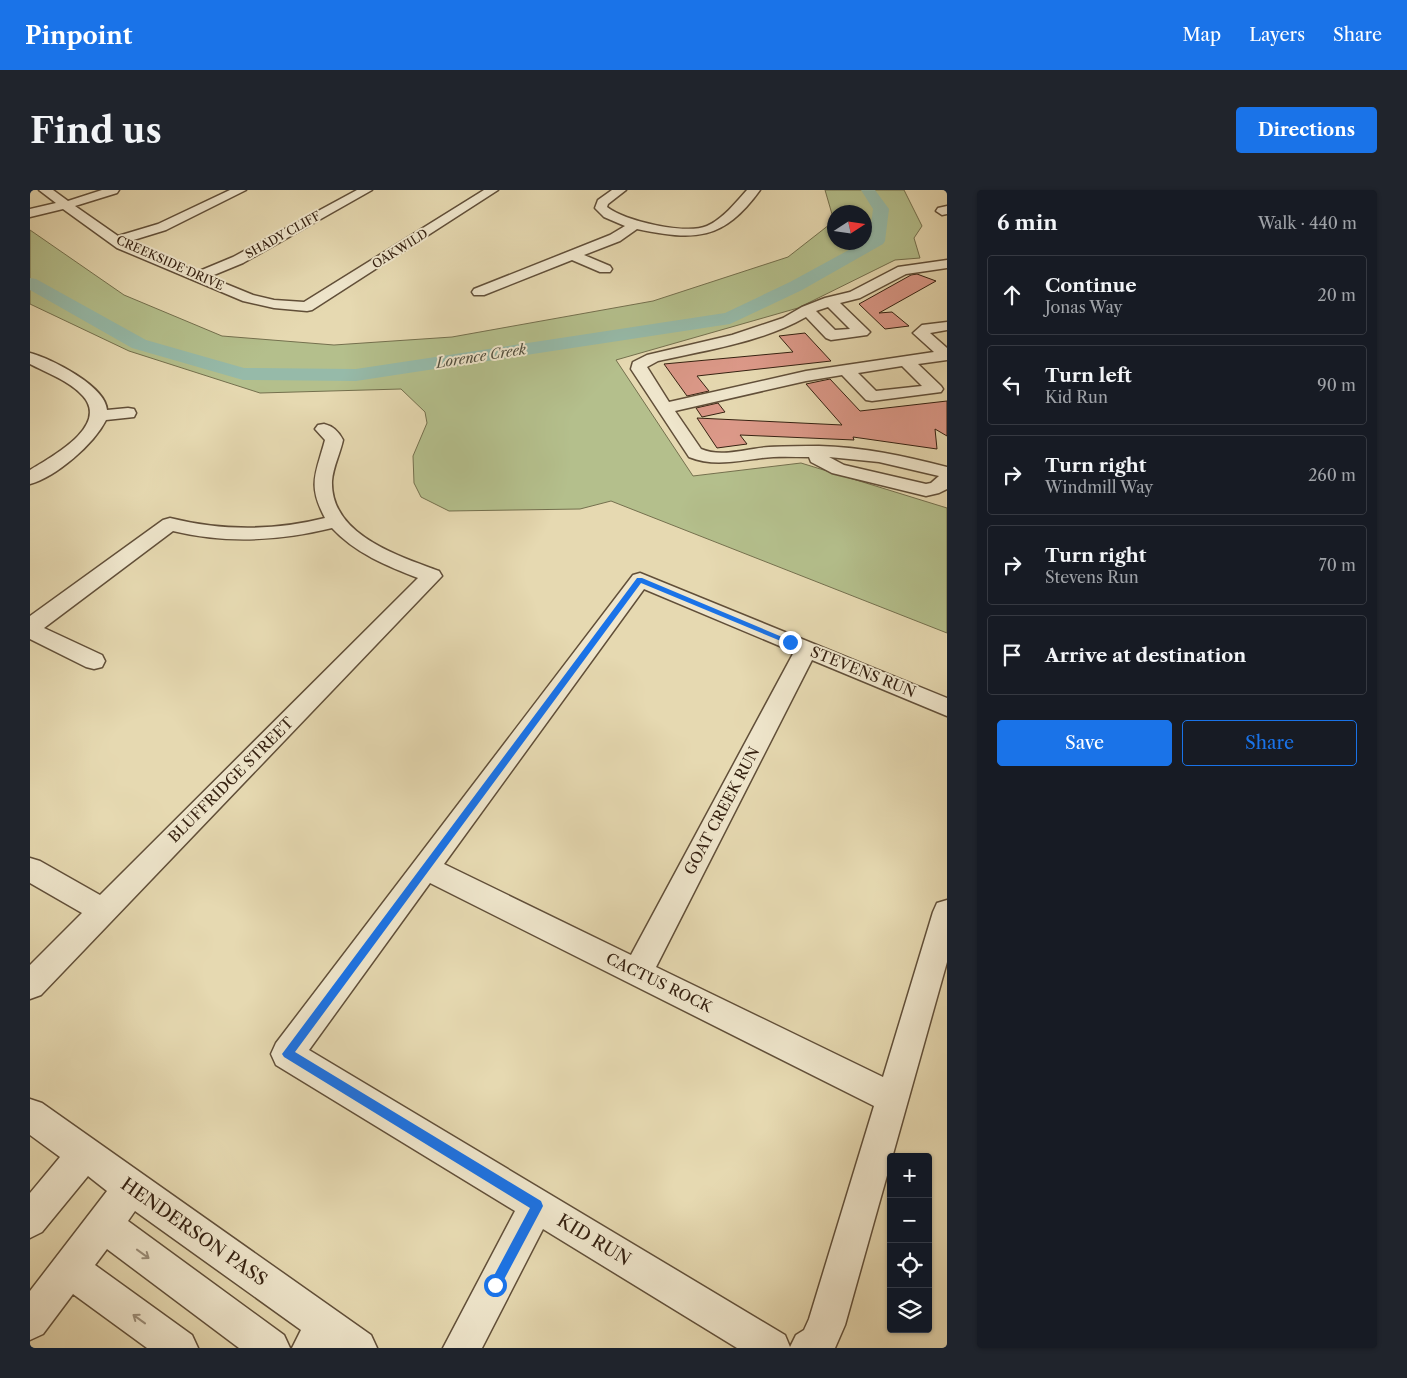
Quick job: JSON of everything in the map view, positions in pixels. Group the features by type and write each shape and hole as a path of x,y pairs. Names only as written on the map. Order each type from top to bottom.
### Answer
{"street":[{"name":"CREEKSIDE DRIVE","path":"45,190 117,241 254,299 274,304 307,307"},
{"path":"30,214 113,190"},
{"path":"117,241 162,227 240,190"},
{"name":"SHADY CLIFF","path":"199,276 238,260 366,190"},
{"name":"OAKWILD","path":"307,307 492,190"},
{"path":"620,190 605,200 601,208 611,217 636,224 681,232 702,232 716,226 754,190"},
{"path":"742,201 761,205"},
{"path":"479,292 615,238 636,224"},
{"path":"702,232 715,240"},
{"path":"548,253 605,269"},
{"path":"943,267 903,270 855,295 830,301 807,310 788,321 737,338 643,362 639,365 639,369 695,453 702,457 713,459 780,452 867,455 947,472"},
{"path":"807,310 832,335 862,332 830,301"},
{"path":"944,350 921,333 927,328 947,326"},
{"path":"665,408 851,374 944,350"},
{"path":"30,358 90,392 96,402 99,416 93,431 75,450 30,478"},
{"path":"851,374 872,396 936,389 904,360"},
{"path":"851,374 917,372"},
{"path":"99,416 128,413"},
{"path":"94,661 30,628 170,524 216,534 251,535 284,533 337,521 327,504 324,494 324,474 334,440 329,432 324,429"},
{"path":"809,452 823,463 838,469 926,490 934,490 947,478"},
{"name":"BLUFFRIDGE STREET","path":"30,985 432,576 370,550 354,538 337,521"},
{"name":"STEVENS RUN","path":"426,868 640,580 947,706"},
{"name":"GOAT CREEK RUN","path":"637,973 807,649"},
{"name":"CACTUS ROCK","path":"426,868 891,1098"},
{"name":"KID RUN","path":"426,868 287,1054 772,1348"},
{"path":"30,869 102,910"},
{"path":"813,1346 826,1325 947,912"},
{"name":"HENDERSON PASS","path":"30,1115 132,1188 319,1337 358,1348"},
{"path":"30,1220 84,1154"},
{"path":"30,1321 132,1188"},
{"path":"462,1348 537,1206"},
{"path":"103,1225 271,1348"},
{"path":"70,1269 179,1348"}],"green space":[{"path":"825,190 904,190 922,226 914,238 920,258 895,260 798,308 616,360 693,476 801,463 947,508 947,633 611,501 580,509 449,511 421,497 414,483 413,456 427,423 425,412 401,389 260,393 129,351 30,304 30,230 124,295 222,336 334,345 452,337 653,301 788,257 827,226 827,250 872,250 872,205 829,205"}],"building":[{"path":"917,274 936,281 879,313 892,312 909,326 885,329 859,304 911,275"},
{"path":"805,333 831,361 697,376 709,391 687,396 664,364 793,352 779,336"},
{"path":"830,379 860,411 947,401 947,436 935,429 937,449 853,437 854,440 740,435 747,444 717,448 697,418 842,425 806,384"},
{"path":"718,403 725,412 702,417 696,408"}],"waterway":[{"name":"Lorence Creek","path":"30,283 139,344 243,374 356,375 730,318 796,286 877,241 881,209 868,190"}],"route":[{"path":"495,1285 537,1206 287,1054 640,580 790,642"}]}
